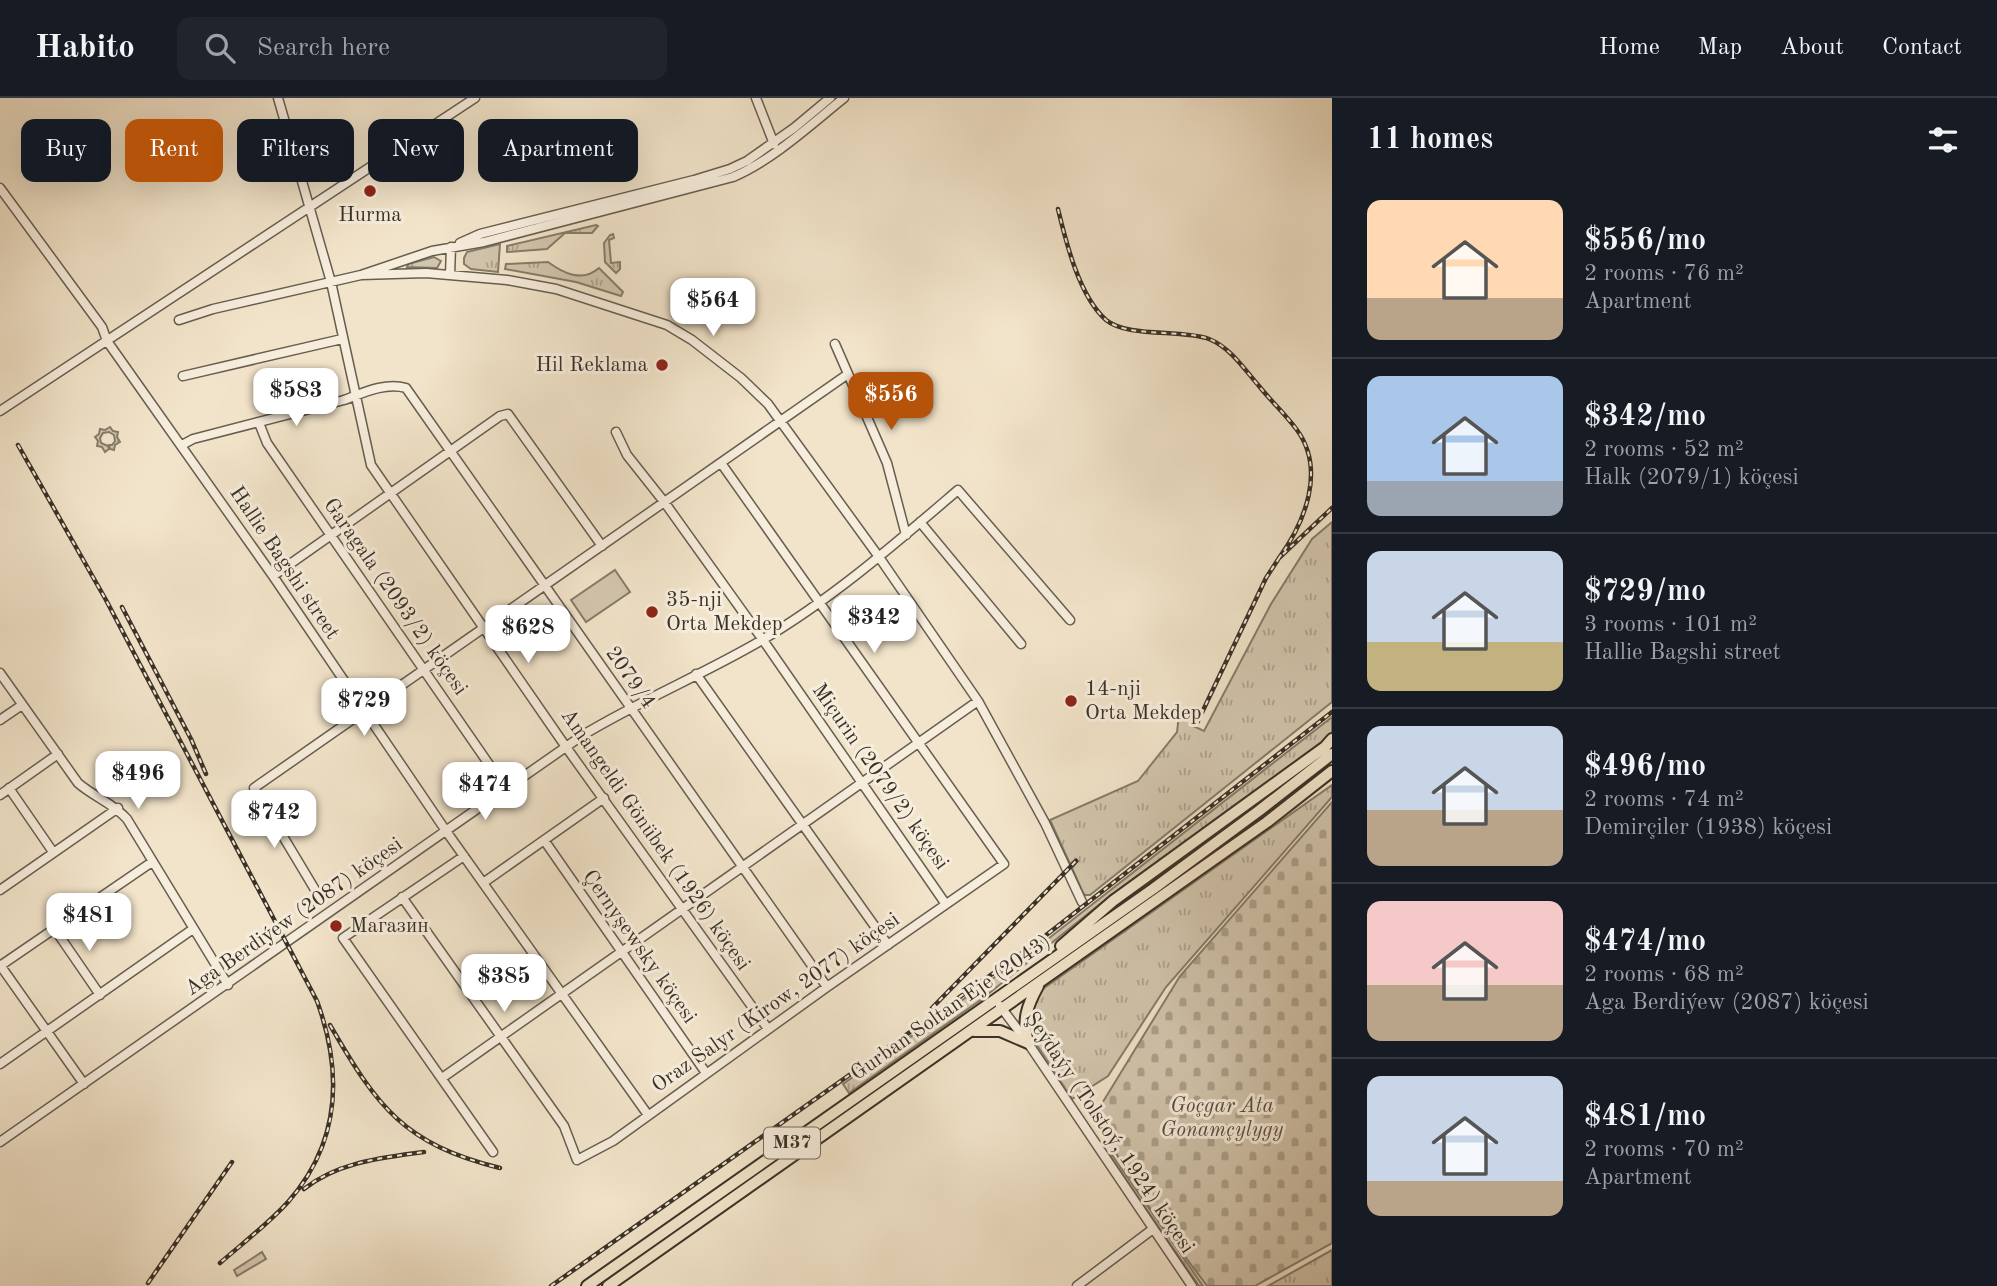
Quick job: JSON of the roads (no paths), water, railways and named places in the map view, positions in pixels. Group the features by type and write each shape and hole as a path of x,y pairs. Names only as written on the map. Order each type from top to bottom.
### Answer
{"highway":[{"path":"1014,987 1113,901 1325,747 1332,739"},
{"name":"Gurban Soltan Eje (2043)","path":"608,1286 967,1033 999,1005 1014,987 1260,810 1332,754"},
{"name":"Gurban Soltan Eje (2043)","path":"587,1286 999,1005 1040,982 1267,822 1332,771"},
{"name":"Gurban Soltan Eje (2043)","path":"1028,1043 1024,1028 1025,1014 1040,982"},
{"path":"967,1033 981,1030 1000,1031 1028,1043"}],"street":[{"name":"Amangeldi Gönübek (1926) köçesi","path":"278,98 331,282 371,465 566,747 768,1029"},
{"path":"0,411 475,98"},
{"path":"756,98 775,146"},
{"path":"179,320 213,309 361,275 451,247 484,242 696,188 742,173 830,98"},
{"path":"775,146 844,98"},
{"name":"Hallie Bagshi street","path":"0,188 102,327 107,341 273,576 446,831 648,1115"},
{"path":"450,275 451,247"},
{"path":"361,275 412,272 535,284 667,325 692,340 741,378 768,404 879,557 978,701 1045,823 1082,902"},
{"path":"183,376 342,339"},
{"path":"835,344 887,463 906,535"},
{"path":"320,898 254,788 848,374"},
{"name":"2079/4","path":"355,396 376,389 397,386 406,388 827,987"},
{"path":"182,445 193,439 355,396"},
{"path":"273,576 500,416 508,414 602,546"},
{"name":"Garagala (2093/2) köçesi","path":"260,423 267,443 506,789"},
{"name":"Miçurin (2079/2) köçesi","path":"616,432 627,455 665,503 763,640 946,903"},
{"path":"721,463 918,743"},
{"name":"Aga Berdiýew (2087) köçesi","path":"0,1142 566,747 629,708 763,640 879,557 958,491 1070,620"},
{"path":"920,522 1021,645"},
{"path":"0,673 85,789 118,808 228,985"},
{"path":"696,674 888,945"},
{"path":"442,1078 978,701"},
{"path":"0,720 22,705"},
{"name":"Oraz Salyr (Kirow, 2077) köçesi","path":"502,1035 564,1126 578,1160 613,1141 1004,864 918,743"},
{"path":"0,794 58,754"},
{"path":"9,788 53,852"},
{"path":"483,883 604,799"},
{"path":"0,890 118,808"},
{"name":"Çernyşewsky köçesi","path":"544,840 706,1073"},
{"path":"464,856 343,938 492,1152"},
{"path":"84,1084 0,966 152,862"},
{"path":"402,897 502,1035"},
{"path":"54,928 100,995"},
{"path":"0,1064 193,929"},
{"name":"Şeýdaýy (Tolstoý, 1924) köçesi","path":"999,1005 1028,1043 1192,1286"},
{"path":"1077,1286 1153,1229"}],"railway":[{"path":"1058,209 1081,283 1106,320 1127,329 1197,336 1217,343 1237,360 1297,430 1306,446 1310,462 1309,496 1297,528 1279,558"},
{"path":"18,445 106,600 317,1001 325,1028 331,1054 332,1106 319,1155 306,1179 288,1202 220,1263"},
{"path":"1197,723 1266,578 1279,558 1332,508"},
{"path":"122,607 191,739 206,774"},
{"path":"551,1286 1036,943 1332,712"},
{"path":"932,1008 1076,861"},
{"path":"330,1025 363,1079 397,1119 440,1147 500,1168"},
{"path":"304,1189 346,1167 376,1159 424,1152"},
{"path":"148,1283 232,1162"}],"place":[{"name":"Hurma","path":"370,191"},
{"name":"Hil Reklama","path":"662,365"},
{"name":"35-nji Orta Mekdep","path":"652,612"},
{"name":"14-nji Orta Mekdep","path":"1071,701"},
{"name":"Магазин","path":"336,926"}],"park label":[{"name":"Goçgar Ata Gonamçylygy","path":"1222,1118"}]}
